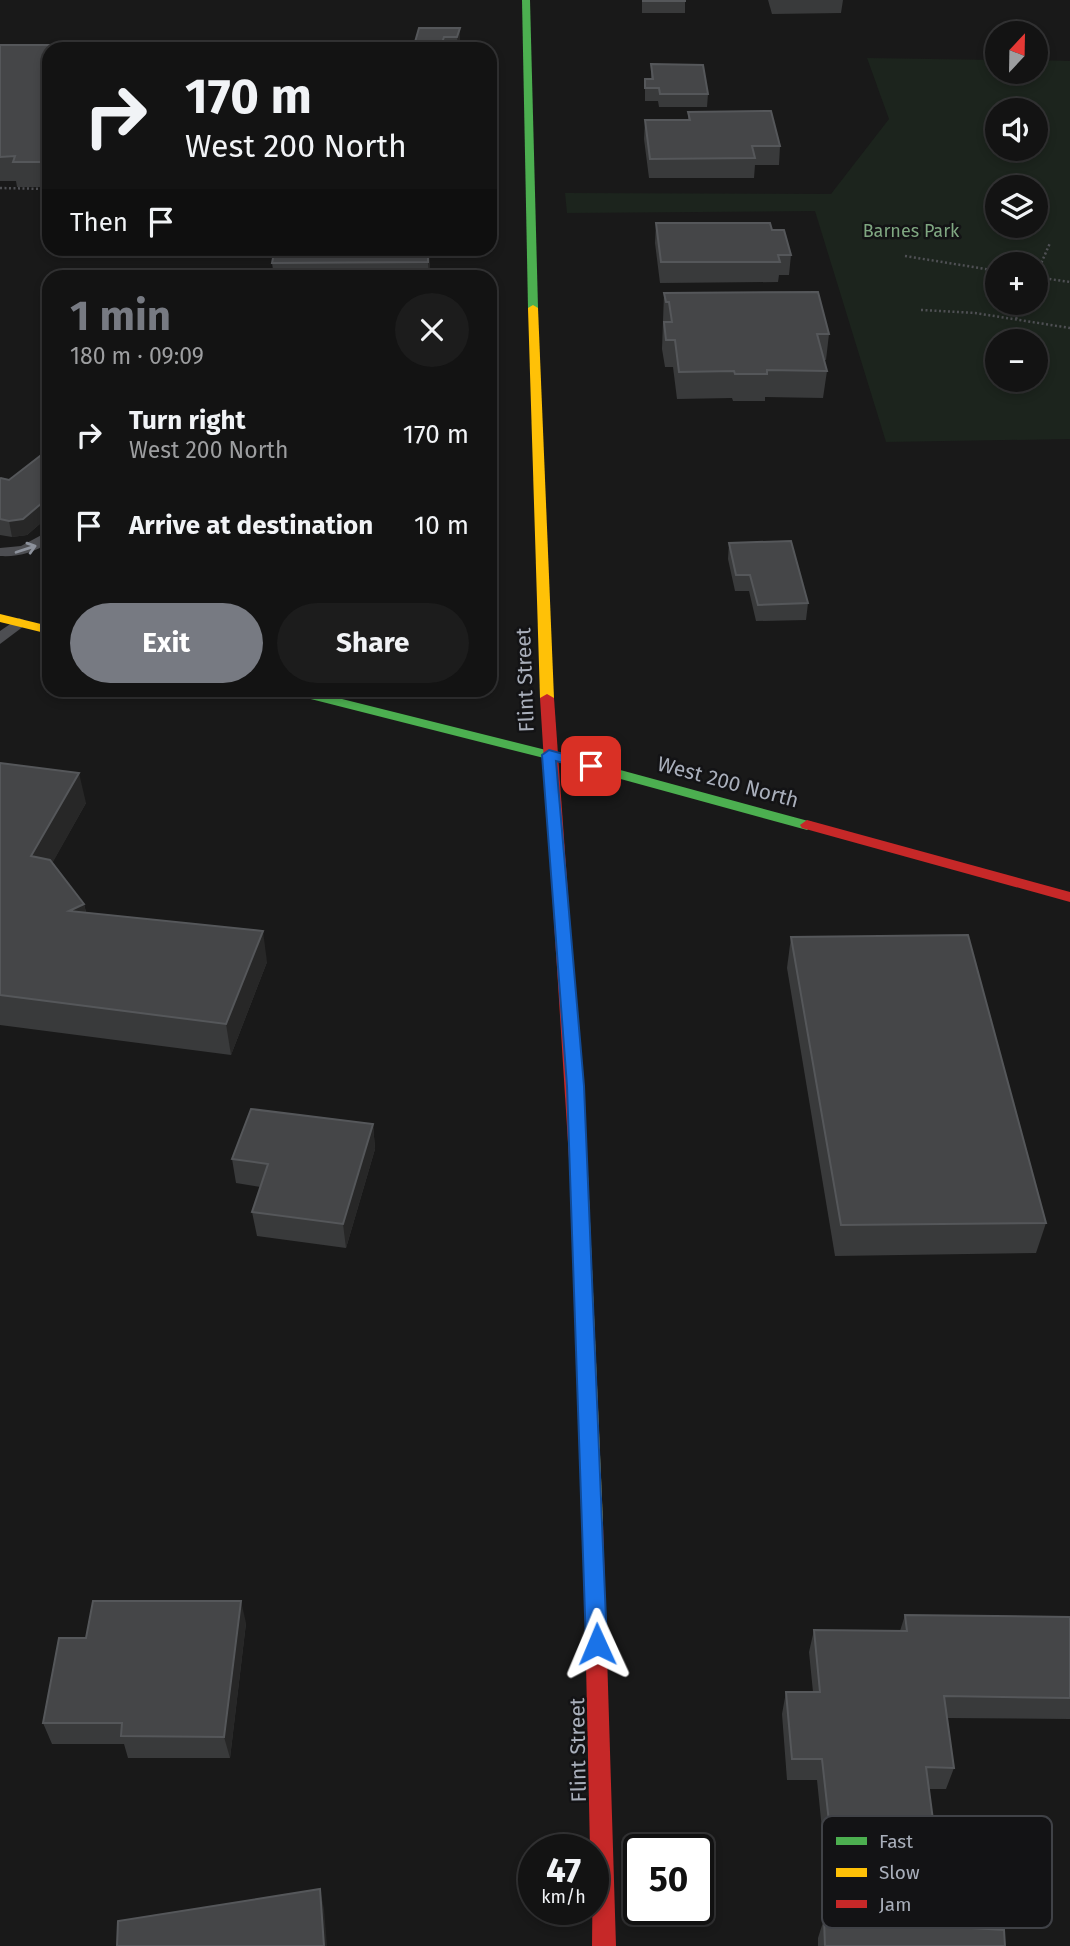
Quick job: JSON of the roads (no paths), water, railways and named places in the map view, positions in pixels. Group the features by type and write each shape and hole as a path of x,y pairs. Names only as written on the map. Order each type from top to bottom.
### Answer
{"street":[{"name":"Flint Street","path":"526,0 535,426 549,755 576,1100 592,1479 604,1946"},
{"path":"0,618 42,628"},
{"name":"West 200 North","path":"320,697 549,755 1070,897"}],"lane":[{"path":"0,552 13,553 36,547 42,542"},
{"path":"0,639 19,622"}],"park label":[{"name":"Barnes Park","path":"911,231"}]}
